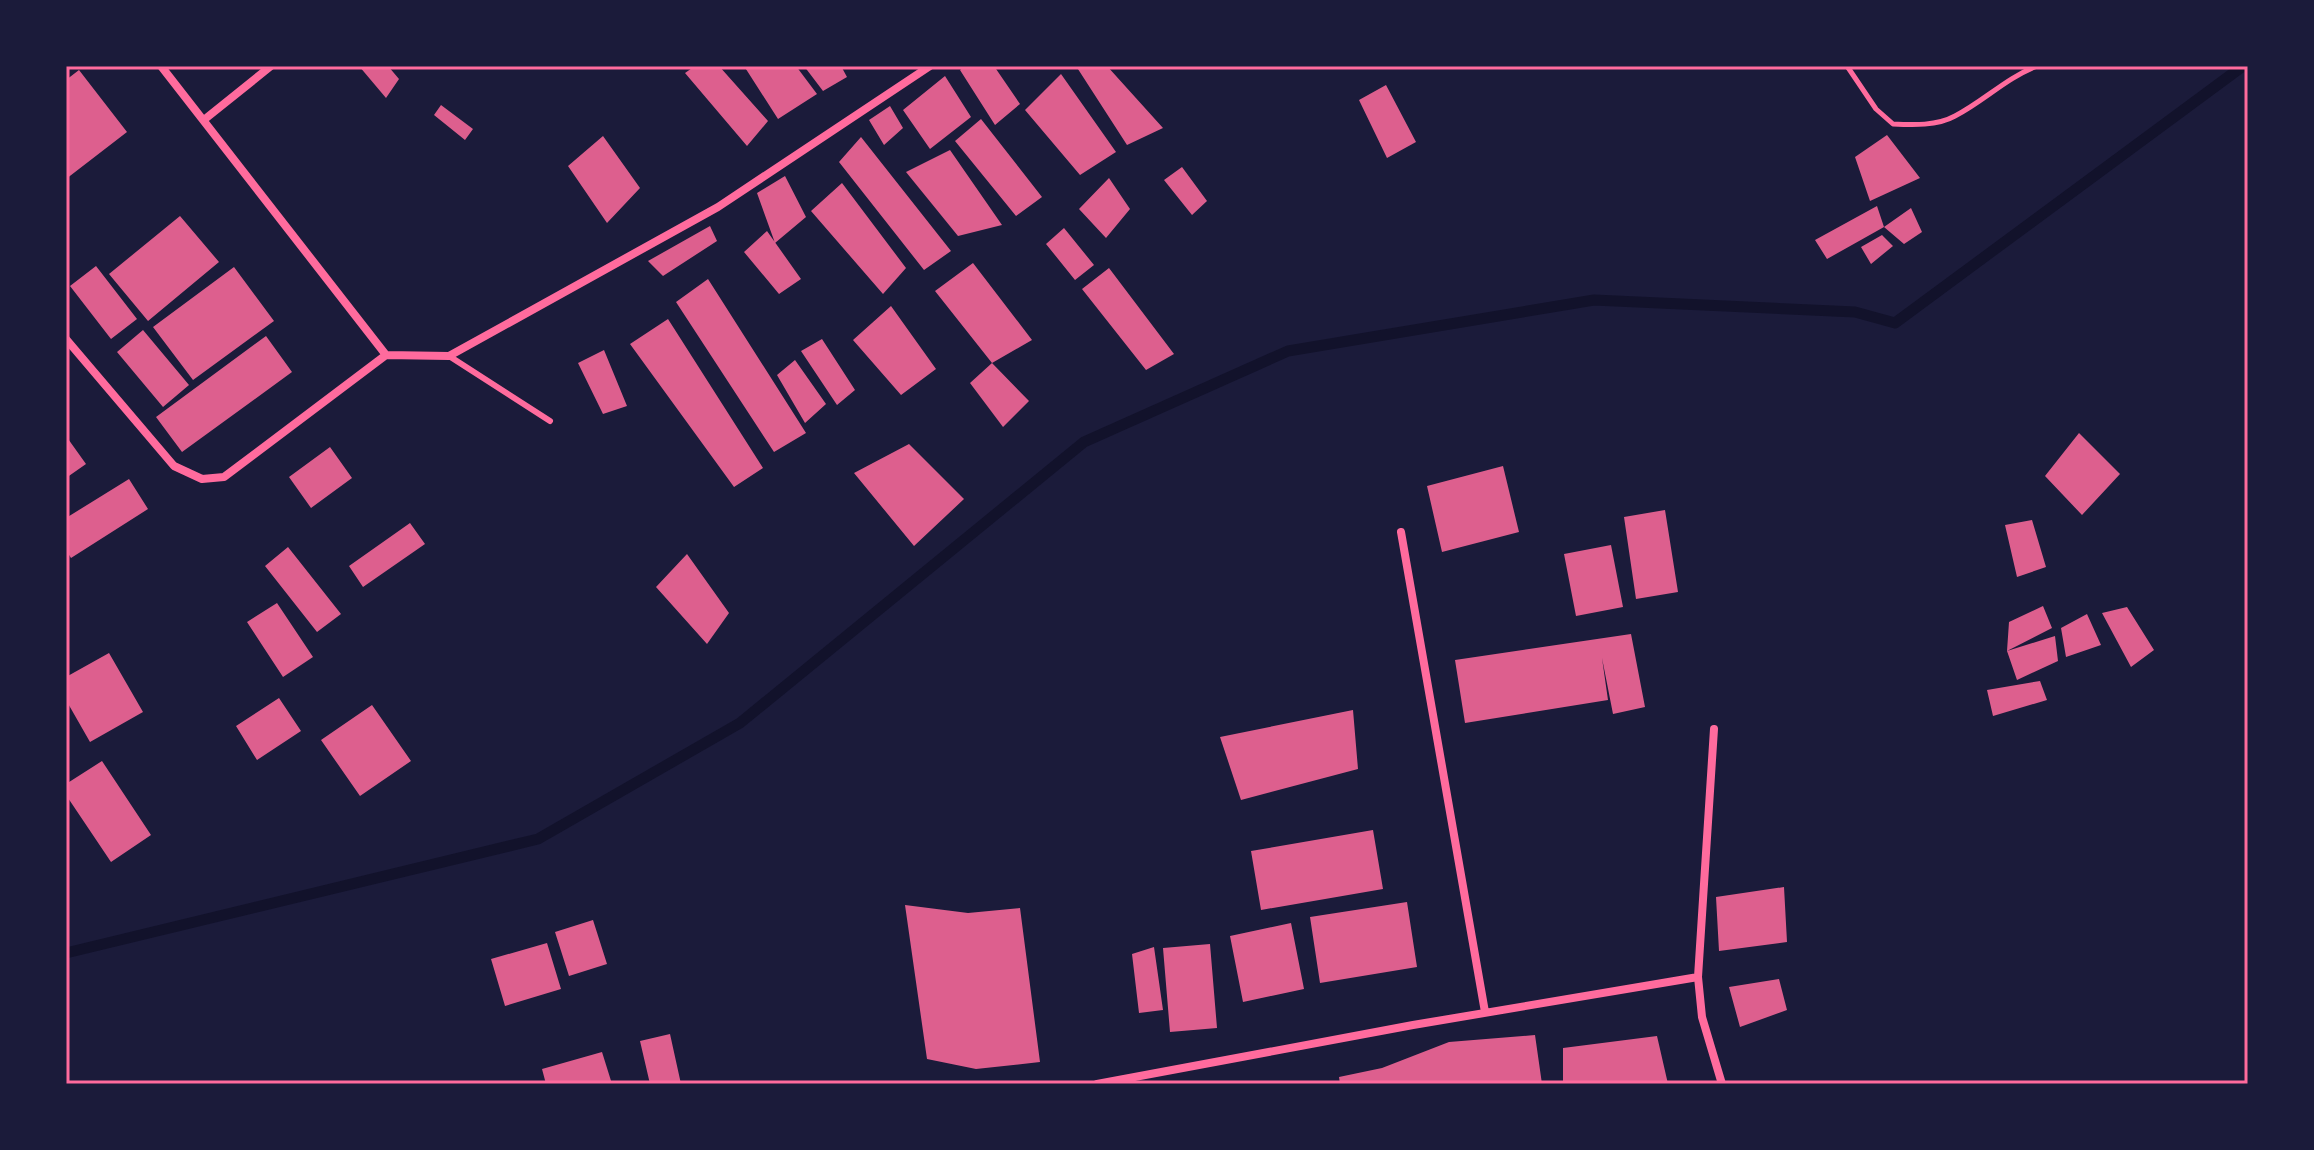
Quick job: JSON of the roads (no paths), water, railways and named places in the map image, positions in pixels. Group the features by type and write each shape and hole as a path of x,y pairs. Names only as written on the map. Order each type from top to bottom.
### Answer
{"street":[{"path":"161,66 386,355"},
{"path":"205,119 271,66"},
{"path":"66,339 174,466 202,479 224,477 386,355 449,356 718,207 930,66"},
{"path":"1401,532 1485,1012"},
{"path":"1714,729 1698,977 1702,1017 1722,1084"},
{"path":"1097,1084 1485,1012 1698,977"}],"lane":[{"path":"449,356 550,421"}],"waterway":[{"path":"66,953 538,839 740,723 1084,442 1288,351 1594,300 1855,312 1895,323 2243,66"}]}
